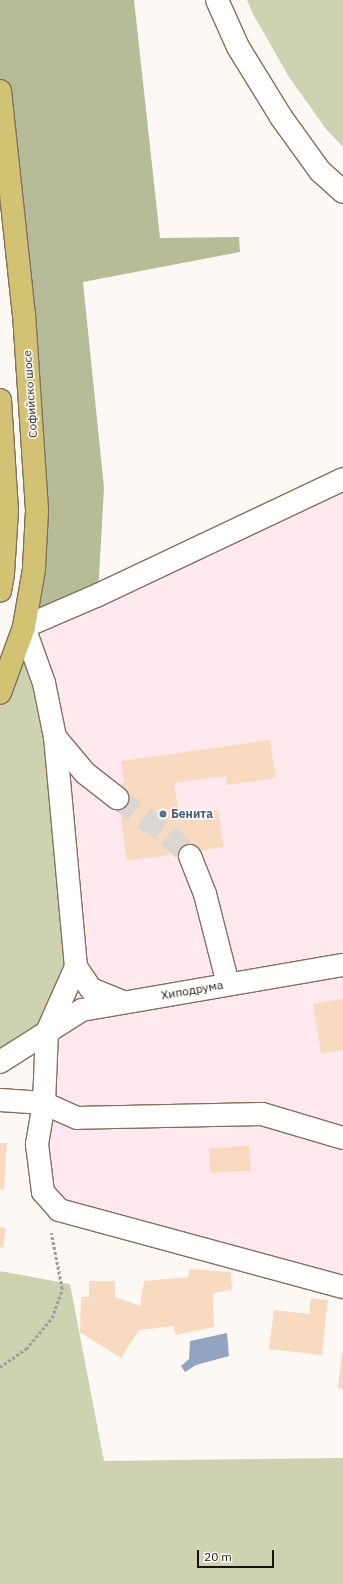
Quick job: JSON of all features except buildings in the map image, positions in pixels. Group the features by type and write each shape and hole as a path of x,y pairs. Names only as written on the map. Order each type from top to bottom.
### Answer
{"main road":[{"name":"Софийско шосе","path":"0,91 24,314 37,511 34,569 24,627 0,693"},
{"path":"0,400 7,510 0,590"}],"street":[{"path":"216,0 238,48 281,117 320,171 343,192"},
{"path":"343,479 98,595 24,627 44,682 55,737 76,967 47,1032 44,1103 37,1144 43,1192 59,1210 343,1287"},
{"path":"55,737 85,774 117,798"},
{"path":"190,856 205,894 228,984"},
{"name":"Хиподрума","path":"0,1062 82,1010 343,965"},
{"path":"76,967 91,988 124,1002"},
{"path":"0,1100 44,1103 77,1118 262,1114 343,1138"}],"path":[{"path":"0,1367 26,1349 52,1318 62,1289 50,1229"}],"shaded area":[{"path":"343,479 343,1287 59,1210 43,1192 24,627"}],"green space":[{"path":"0,0 134,0 160,238 239,237 240,252 83,282 104,488 98,595 24,627 34,569 0,91"},
{"path":"247,0 343,0 343,147 326,129 289,77 253,14"},
{"path":"24,627 44,683 76,967 47,1032 0,1062 0,693"},
{"path":"0,1271 70,1284 104,1461 343,1458 343,1584 0,1584"}],"water":[{"path":"227,1333 229,1356 196,1365 185,1372 181,1366 189,1359 190,1341"}],"tunnel":[{"path":"117,798 168,835 190,856"}],"place":[{"name":"Бенита","path":"163,814"}]}
